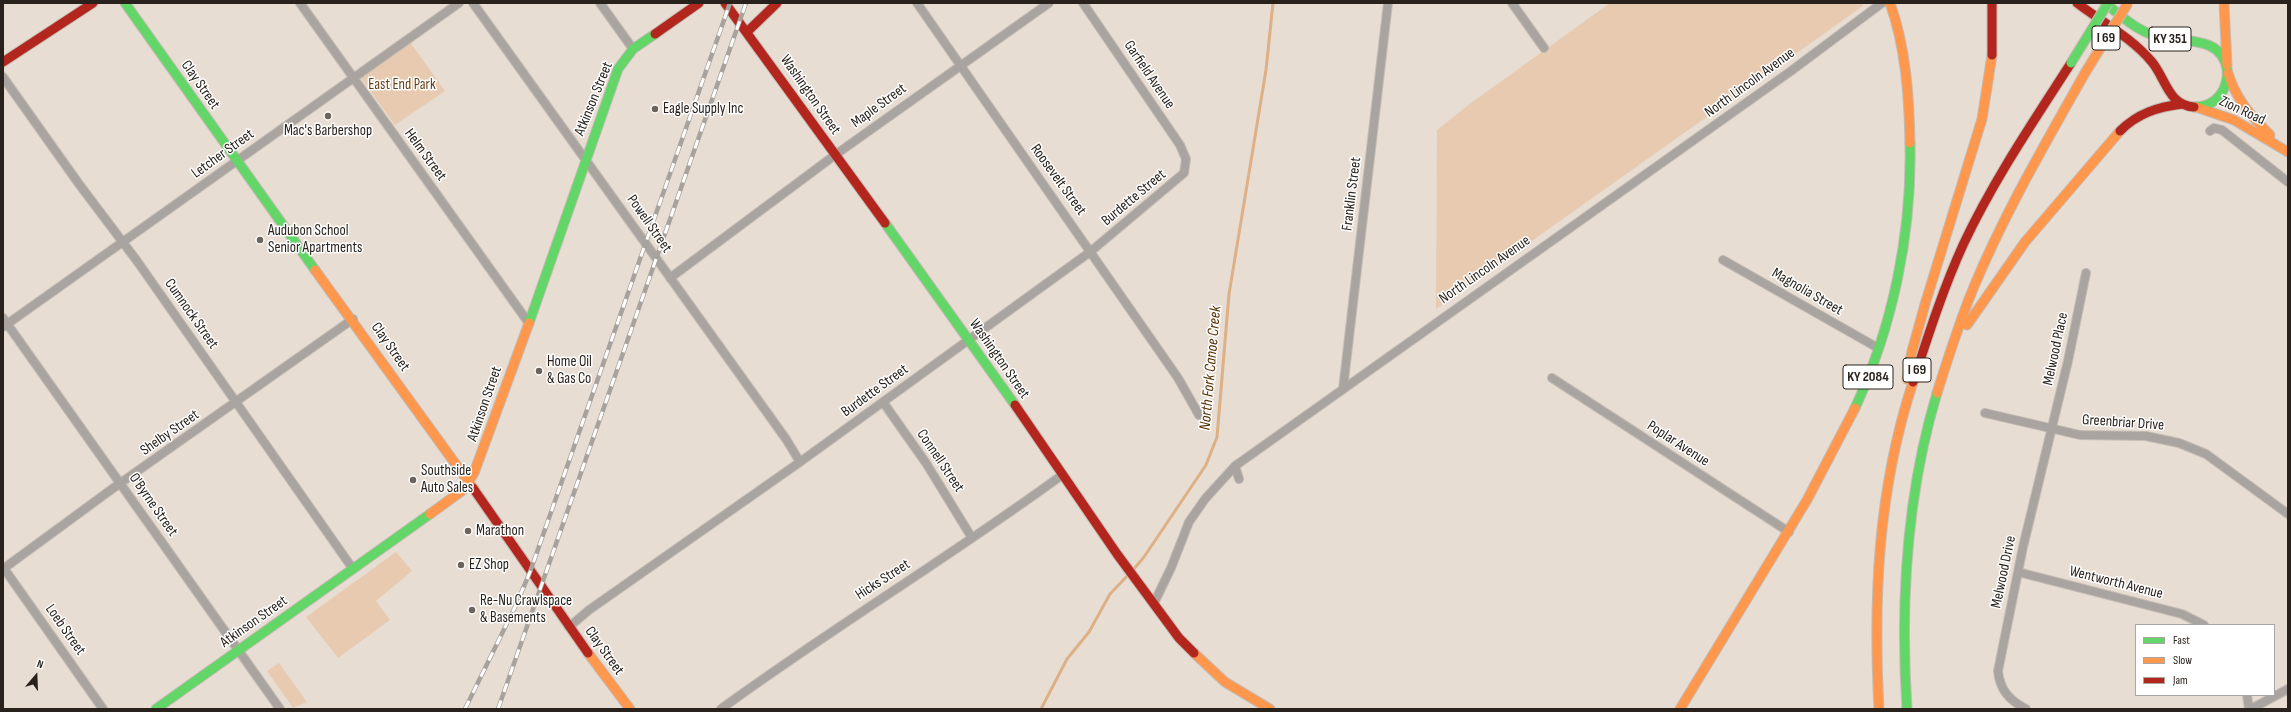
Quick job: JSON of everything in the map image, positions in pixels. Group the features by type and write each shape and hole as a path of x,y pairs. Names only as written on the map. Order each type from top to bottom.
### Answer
{"main road":[{"path":"3,62 93,3"},
{"name":"Clay Street","path":"125,3 469,482 569,627 630,709"},
{"name":"Atkinson Street","path":"156,709 463,490 474,475 483,453 585,159 618,69 633,49 699,3"},
{"name":"Washington Street","path":"725,3 970,340 1117,554 1179,638 1211,670 1226,682 1270,709"},
{"path":"747,32 777,3"},
{"name":"KY 2084","path":"1680,709 1789,532 1840,440 1869,375 1890,310 1900,259 1912,161 1906,65 1900,36 1890,3"},
{"path":"1890,468 1912,351 1982,119 1993,48 1992,3"},
{"name":"KY 351","path":"2077,3 2144,54 2156,69 2170,94 2182,104 2193,107"},
{"name":"KY 351","path":"2105,3 2139,28 2152,34 2202,43 2214,48 2227,69"},
{"name":"I 69","path":"1879,709 1876,637 1877,583 1881,529 1890,468 1906,400 1943,295 1968,237 2000,176 2108,3"},
{"name":"I 69","path":"1907,709 1903,631 1908,543 1924,442 1940,384 1971,296 1998,234 2041,150 2085,73 2128,3"},
{"path":"2193,107 2208,104 2221,95 2225,89 2227,69 2224,3"},
{"name":"Zion Road","path":"2227,69 2232,88 2239,102 2278,144 2288,152"},
{"path":"1940,384 1965,327 2004,266 2071,187 2127,125 2138,116 2153,109 2182,104"},
{"name":"Zion Road","path":"2193,107 2210,110 2234,120 2278,144"}],"street":[{"name":"Helm Street","path":"300,3 528,322"},
{"name":"Letcher Street","path":"4,323 123,242 459,3"},
{"name":"Powell Street","path":"473,3 786,439 800,462"},
{"path":"600,3 633,49"},
{"name":"Roosevelt Street","path":"917,3 959,66 1178,378 1199,415"},
{"name":"Maple Street","path":"670,278 835,155 1049,3"},
{"name":"Garfield Avenue","path":"1083,3 1180,145 1186,159 1186,166"},
{"name":"Franklin Street","path":"1343,388 1388,3"},
{"path":"1512,3 1544,48"},
{"name":"North Lincoln Avenue","path":"1154,603 1171,568 1189,522 1205,499 1235,466 1794,69 1882,3"},
{"name":"Cumnock Street","path":"3,77 79,184 123,242 353,569"},
{"path":"2210,131 2219,128 2288,182"},
{"name":"Burdette Street","path":"569,627 589,610 800,462 1090,252 1179,178 1186,166"},
{"name":"Magnolia Street","path":"1723,260 1878,348"},
{"name":"Melwood Place","path":"2052,430 2086,273"},
{"name":"Shelby Street","path":"3,568 353,320"},
{"name":"O'Byrne Street","path":"4,323 280,709"},
{"name":"Poplar Avenue","path":"1552,378 1789,532"},
{"name":"Connell Street","path":"883,402 926,463 972,538"},
{"name":"Greenbriar Drive","path":"1985,413 2052,430 2093,436 2146,436 2179,443 2206,454 2288,514"},
{"name":"Melwood Drive","path":"2026,709 2015,703 2005,693 1999,681 1998,671 2018,572 2052,430"},
{"path":"1235,466 1239,479"},
{"name":"Hicks Street","path":"721,709 827,634 1007,516 1062,475"},
{"name":"Loeb Street","path":"3,568 103,709"},
{"name":"Wentworth Avenue","path":"2018,572 2182,614 2202,624"},
{"path":"2275,696 2288,689"},
{"path":"2247,696 2250,709 2275,696"}],"green space":[{"path":"1610,3 1862,3 1863,6 1436,309 1437,130 1471,103"},
{"name":"East End Park","path":"410,42 445,91 395,125 361,78"},
{"path":"396,552 412,571 376,601 390,620 338,658 306,617"},
{"path":"279,663 307,702 293,708 267,671"}],"waterway":[{"name":"North Fork Canoe Creek","path":"1133,570 1144,557 1206,465 1217,437 1229,294 1266,70 1273,3"},
{"name":"North Fork Canoe Creek","path":"1041,709 1067,659 1089,632 1110,594 1129,574"}],"railway":[{"path":"465,709 516,605 530,572 730,3"},
{"path":"498,709 746,3"}],"traffic: fast":[{"path":"125,3 315,270"},
{"path":"2105,3 2128,21 2146,32 2163,38 2197,42 2208,45 2216,50 2223,58 2227,69 2227,75 2222,92 2218,98 2212,102 2194,107"},
{"path":"2071,63 2108,3"},
{"path":"529,323 618,69 633,49 655,34"},
{"path":"1855,408 1880,345 1898,278 1908,211 1910,143"},
{"path":"885,223 1015,405"},
{"path":"1907,709 1904,629 1908,550 1918,471 1937,393"},
{"path":"156,709 430,514"}],"traffic: slow":[{"path":"1890,3 1900,37 1906,72 1910,143"},
{"path":"2085,73 2128,3"},
{"path":"2224,3 2227,65"},
{"path":"1907,379 1912,351 1926,301 1982,119 1992,55"},
{"path":"1937,393 1963,315 1985,261 2012,206 2085,73"},
{"path":"2228,73 2235,91 2245,107 2270,135"},
{"path":"2196,107 2234,120 2288,152"},
{"path":"1967,325 2025,242 2120,131"},
{"path":"315,270 473,488"},
{"path":"430,514 463,490 474,473 529,323"},
{"path":"1879,709 1877,667 1878,585 1885,503 1901,422 1913,382"},
{"path":"1680,709 1807,500 1855,408"},
{"path":"588,653 630,709"},
{"path":"1194,653 1225,682 1270,709"}],"traffic: jam":[{"path":"3,62 93,3"},
{"path":"655,34 699,3"},
{"path":"725,3 885,223"},
{"path":"747,32 777,3"},
{"path":"1992,3 1992,55"},
{"path":"2077,3 2135,45 2152,62 2168,90 2178,102 2194,107"},
{"path":"1913,382 1936,313 1963,245 1987,198 2014,152 2071,63"},
{"path":"2120,131 2141,115 2157,109 2182,104"},
{"path":"1015,405 1117,554 1179,638 1194,653"},
{"path":"473,488 588,653"}],"place":[{"name":"Eagle Supply Inc","path":"655,109"},
{"name":"Mac's Barbershop","path":"328,116"},
{"name":"Audubon School Senior Apartments","path":"260,240"},
{"name":"Home Oil & Gas Co","path":"539,371"},
{"name":"Southside Auto Sales","path":"413,480"},
{"name":"Marathon","path":"468,531"},
{"name":"EZ Shop","path":"461,565"},
{"name":"Re-Nu Crawlspace & Basements","path":"472,610"}]}
